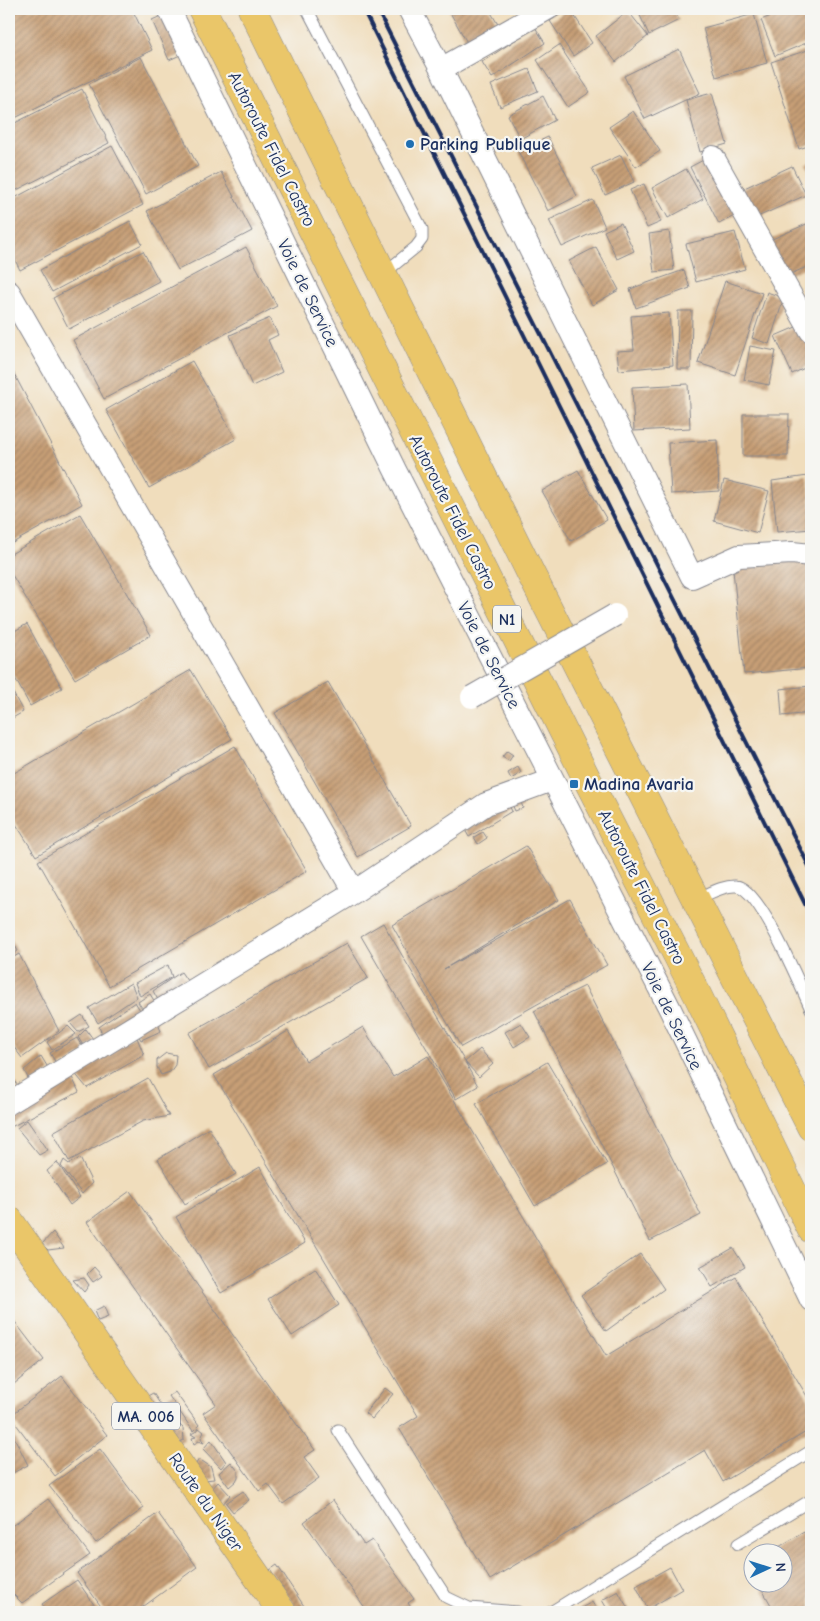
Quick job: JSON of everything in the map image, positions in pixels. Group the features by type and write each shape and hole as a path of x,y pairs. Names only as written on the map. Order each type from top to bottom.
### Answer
{"main road":[{"name":"Autoroute Fidel Castro","path":"202,9 697,994 811,1230"},
{"name":"N1","path":"252,9 531,574 811,1127"},
{"name":"Route du Niger","path":"9,1220 282,1612"}],"street":[{"name":"Voie de Service","path":"169,9 395,470 670,1009 811,1300"},
{"path":"409,9 441,69 692,577 739,556 792,553 811,555"},
{"path":"441,69 548,9"},
{"path":"713,157 811,331"},
{"path":"9,292 354,892"},
{"path":"472,697 615,615"},
{"path":"9,1103 354,892 486,804 552,780"},
{"path":"670,1009 697,994"}],"lane":[{"path":"307,9 422,229 422,239 416,247 383,274"},
{"path":"696,899 723,888 736,886 743,888 767,916 811,1009"},
{"path":"338,1430 446,1597 469,1608 518,1612"},
{"path":"551,1612 811,1451"},
{"path":"738,1544 811,1500"}],"building":[{"path":"9,9 132,9 152,50 9,121"},
{"path":"448,9 489,9 500,28 469,46"},
{"path":"570,9 592,43 573,56 550,21"},
{"path":"637,9 673,9 679,20 649,35"},
{"path":"788,9 811,9 811,41 775,56 761,20"},
{"path":"628,11 648,36 616,62 596,36"},
{"path":"170,12 187,52 169,60 152,20"},
{"path":"754,14 767,63 716,77 703,28"},
{"path":"535,27 545,43 492,78 482,62"},
{"path":"559,45 590,92 568,107 537,60"},
{"path":"679,49 700,93 645,119 624,76"},
{"path":"811,49 811,145 799,149 771,62"},
{"path":"141,57 198,166 146,194 89,84"},
{"path":"529,69 538,91 500,107 491,85"},
{"path":"82,89 109,143 9,194 9,126"},
{"path":"712,93 727,144 700,152 686,100"},
{"path":"543,96 555,120 520,139 508,115"},
{"path":"633,111 660,151 636,167 609,127"},
{"path":"548,137 577,196 548,211 518,151"},
{"path":"112,146 143,205 20,270 9,248 9,201"},
{"path":"621,155 634,182 605,195 592,168"},
{"path":"709,157 738,214 719,224 690,167"},
{"path":"811,160 811,174 805,164"},
{"path":"792,166 806,195 753,219 740,190"},
{"path":"686,169 703,199 668,218 652,188"},
{"path":"221,172 252,231 178,270 147,211"},
{"path":"644,184 661,222 647,228 630,190"},
{"path":"593,200 605,227 562,247 549,220"},
{"path":"130,221 142,244 52,292 40,270"},
{"path":"811,222 811,265 786,276 770,240"},
{"path":"621,223 634,251 617,259 604,231"},
{"path":"669,231 674,270 654,272 649,234"},
{"path":"735,232 745,269 696,282 686,244"},
{"path":"246,247 277,306 104,399 73,340"},
{"path":"596,247 619,290 592,305 569,261"},
{"path":"143,251 159,281 69,329 53,298"},
{"path":"684,270 690,288 636,308 630,289"},
{"path":"725,281 762,293 735,375 698,363"},
{"path":"767,292 784,298 769,344 752,338"},
{"path":"678,311 692,311 691,369 677,369"},
{"path":"669,313 673,365 619,370 617,351 634,350 631,316"},
{"path":"270,318 278,335 268,340 282,372 252,386 230,335"},
{"path":"803,324 811,342 811,365 792,374 775,336"},
{"path":"750,346 776,351 769,385 744,380"},
{"path":"192,361 236,439 149,488 106,410"},
{"path":"9,364 82,504 9,545"},
{"path":"688,384 690,428 634,431 632,387"},
{"path":"743,414 789,414 788,456 743,456"},
{"path":"717,440 719,491 671,494 668,443"},
{"path":"578,470 607,520 571,541 542,491"},
{"path":"808,476 811,529 777,532 772,481"},
{"path":"724,480 769,491 758,533 714,521"},
{"path":"80,514 151,635 75,679 9,570 9,555"},
{"path":"811,560 811,668 744,674 732,561"},
{"path":"27,624 62,688 30,706 9,667 9,634"},
{"path":"191,670 232,739 36,856 9,813 9,776"},
{"path":"328,682 411,826 358,857 275,713"},
{"path":"9,685 23,712 9,720"},
{"path":"811,686 811,713 782,716 780,689"},
{"path":"235,746 307,871 109,986 38,861"},
{"path":"507,751 513,755 509,761 502,757"},
{"path":"518,767 521,773 511,779 508,773"},
{"path":"520,799 523,808 515,811 511,802"},
{"path":"508,804 512,811 469,837 465,830"},
{"path":"483,832 487,838 478,844 474,837"},
{"path":"526,846 559,900 444,969 570,899 607,965 461,1047 392,925"},
{"path":"383,923 478,1086 456,1099 361,936"},
{"path":"9,935 18,951 9,957"},
{"path":"347,943 368,978 209,1069 189,1033"},
{"path":"19,954 59,1031 22,1058 13,1046 9,1049 9,960"},
{"path":"168,965 172,977 140,996 135,983"},
{"path":"181,972 192,988 162,1007 153,991"},
{"path":"131,983 137,997 98,1023 89,1008"},
{"path":"585,986 701,1215 650,1241 534,1011"},
{"path":"150,994 158,1007 146,1014 138,1002"},
{"path":"135,1002 143,1015 105,1041 99,1027"},
{"path":"82,1015 89,1026 78,1032 70,1023"},
{"path":"155,1017 161,1031 141,1040 135,1029"},
{"path":"521,1023 530,1037 514,1047 505,1032"},
{"path":"68,1026 76,1034 52,1050 47,1042"},
{"path":"363,1027 393,1077 428,1056 606,1356 736,1277 811,1403 811,1429 723,1482 705,1450 490,1580 399,1428 418,1416 214,1075 288,1031 306,1061"},
{"path":"86,1029 95,1042 85,1049 78,1037"},
{"path":"136,1035 144,1055 87,1088 73,1071"},
{"path":"77,1038 85,1052 59,1068 50,1053"},
{"path":"480,1049 493,1064 479,1077 465,1062"},
{"path":"166,1053 176,1055 175,1065 170,1072 161,1075 157,1067 157,1060"},
{"path":"41,1056 50,1071 31,1084 24,1070"},
{"path":"547,1062 607,1164 535,1206 476,1104"},
{"path":"71,1075 79,1092 9,1128 9,1107"},
{"path":"12,1078 18,1086 9,1092 9,1081"},
{"path":"148,1078 169,1116 143,1121 69,1161 53,1132"},
{"path":"27,1120 48,1150 39,1155 17,1128"},
{"path":"209,1128 236,1174 185,1204 158,1159"},
{"path":"80,1158 92,1183 82,1194 61,1166 64,1160 69,1164"},
{"path":"57,1162 80,1197 70,1205 47,1171"},
{"path":"260,1167 305,1243 221,1293 176,1217"},
{"path":"130,1191 315,1450 304,1457 319,1478 283,1504 268,1484 259,1491 203,1413 216,1404 87,1222"},
{"path":"53,1232 64,1248 48,1250 42,1244"},
{"path":"733,1248 745,1267 712,1287 700,1267"},
{"path":"640,1254 664,1289 606,1331 581,1295"},
{"path":"94,1267 102,1276 93,1282 87,1274"},
{"path":"315,1268 339,1305 292,1336 268,1299"},
{"path":"84,1278 89,1285 84,1292 73,1280"},
{"path":"104,1306 108,1317 98,1321 94,1311"},
{"path":"9,1314 44,1360 9,1388"},
{"path":"62,1376 107,1435 55,1476 10,1416"},
{"path":"385,1388 393,1394 372,1419 365,1413"},
{"path":"175,1392 199,1425 193,1431 169,1396"},
{"path":"153,1393 166,1413 159,1418 144,1398"},
{"path":"173,1419 183,1428 184,1440 178,1443 168,1425"},
{"path":"9,1427 28,1465 9,1475"},
{"path":"199,1428 204,1432 201,1438 204,1443 199,1441 194,1444 192,1438 196,1437 191,1434"},
{"path":"211,1440 226,1462 221,1468 203,1449"},
{"path":"100,1449 144,1508 96,1543 49,1486"},
{"path":"199,1459 211,1467 214,1479 205,1480 194,1467"},
{"path":"231,1462 238,1471 238,1477 229,1487 219,1473"},
{"path":"218,1482 230,1495 223,1504 211,1490"},
{"path":"243,1491 249,1500 233,1512 226,1503"},
{"path":"48,1499 90,1555 22,1603 9,1590 9,1528"},
{"path":"333,1500 364,1545 372,1540 414,1599 408,1603 414,1612 368,1612 304,1522"},
{"path":"158,1513 197,1567 136,1612 105,1612 77,1573"},
{"path":"804,1532 811,1545 811,1612 775,1612 765,1594 792,1594 792,1544 784,1544"},
{"path":"277,1565 304,1606 297,1610 270,1570"},
{"path":"670,1567 682,1589 648,1609 636,1586"},
{"path":"77,1580 99,1612 48,1612 42,1604"},
{"path":"618,1591 630,1612 609,1612 602,1600"},
{"path":"592,1602 598,1612 574,1612"},
{"path":"9,1607 20,1612 9,1612"}],"railway":[{"path":"363,9 811,916"},
{"path":"377,9 811,870"}],"place":[{"name":"Parking Publique","path":"410,144"},
{"name":"Madina Avaria","path":"574,784"}]}
